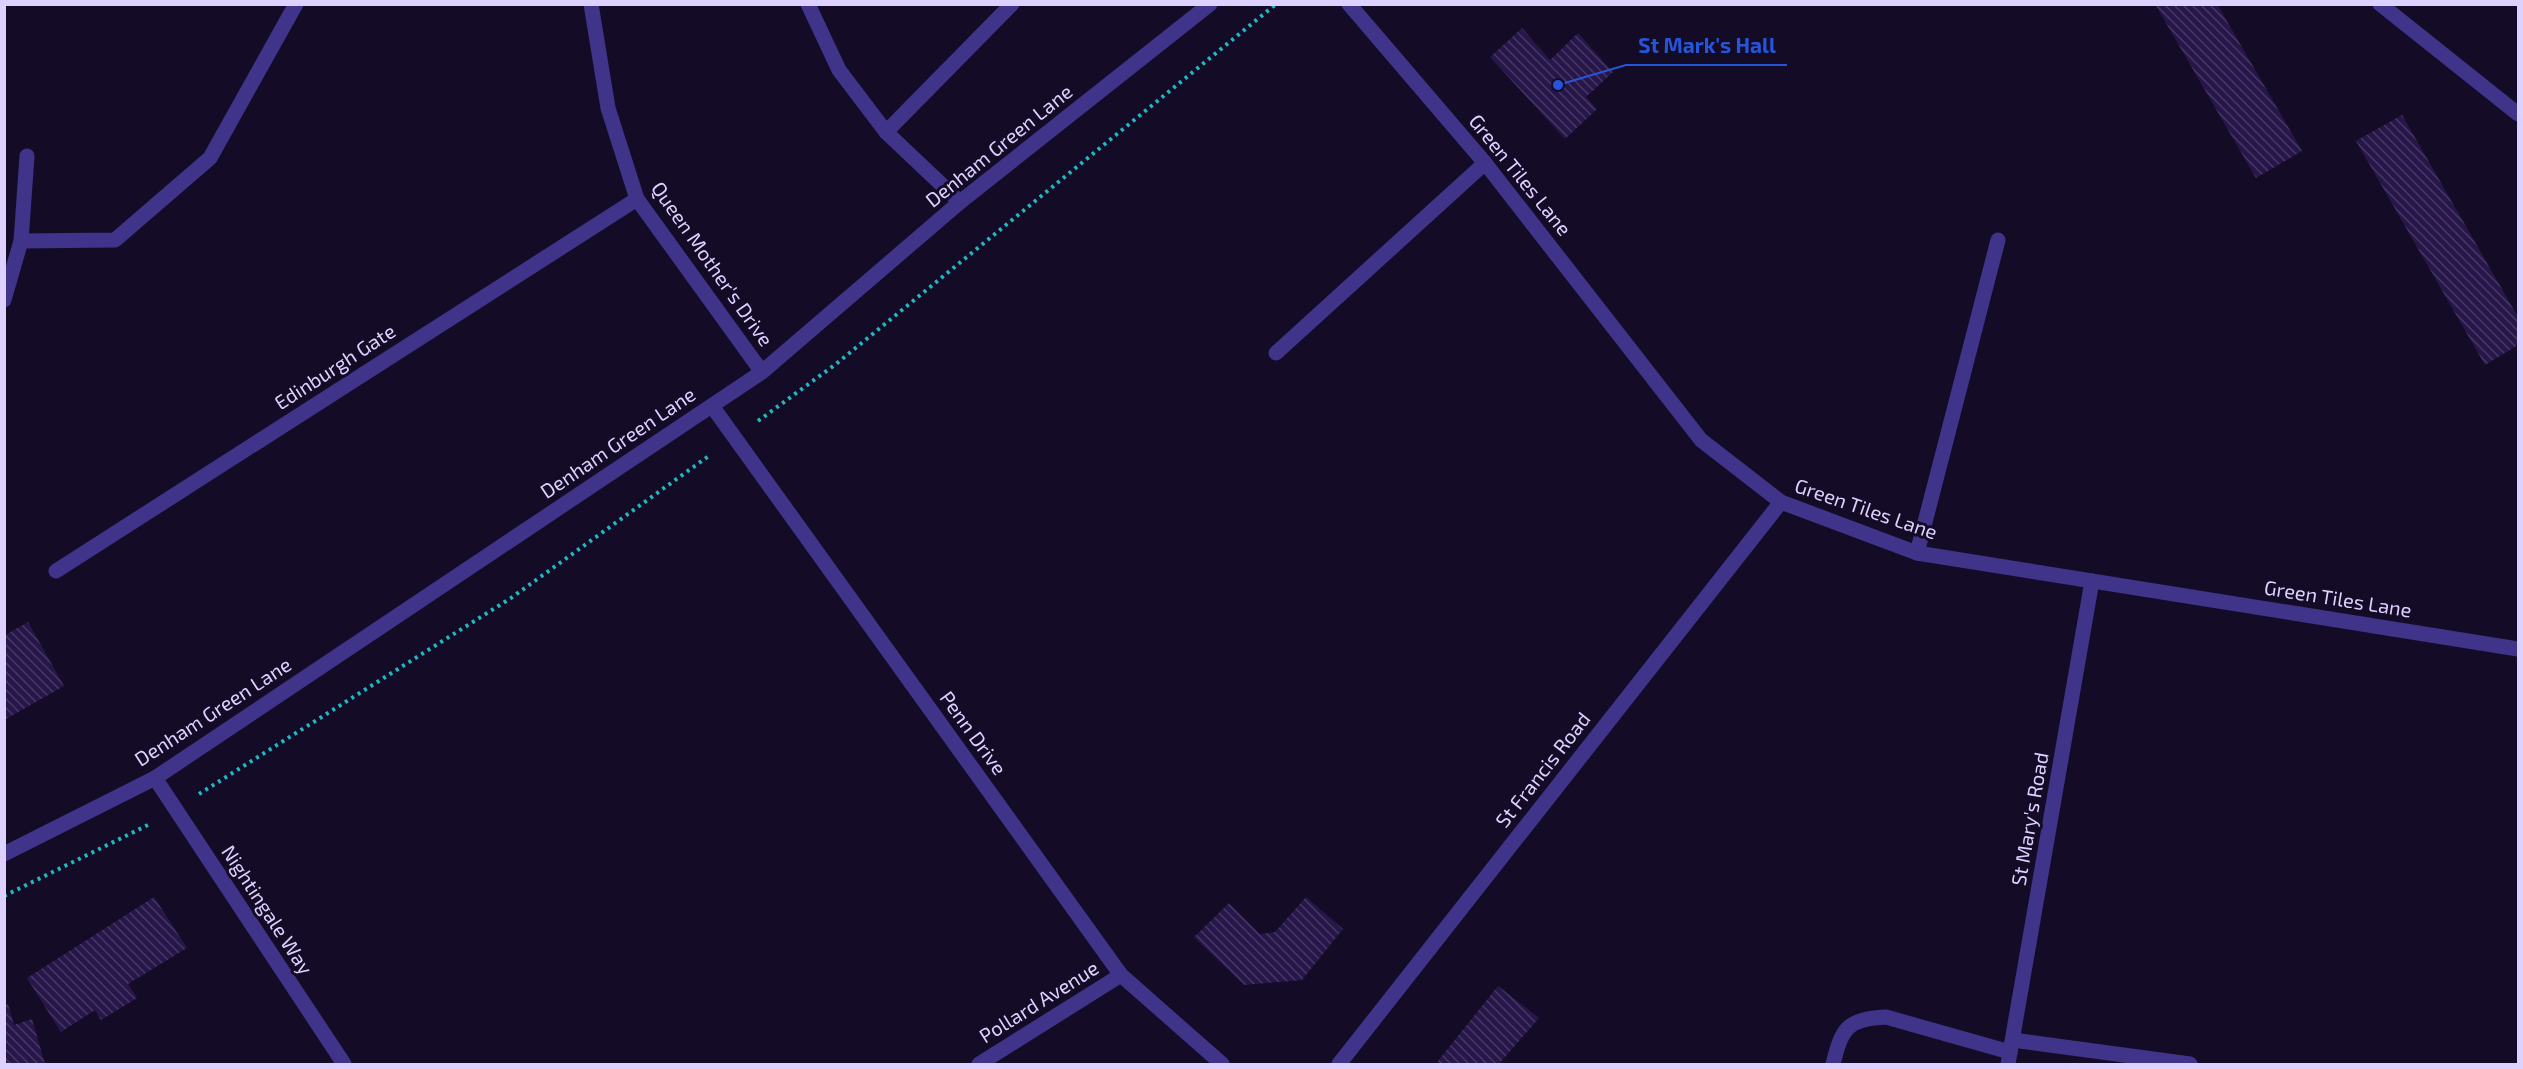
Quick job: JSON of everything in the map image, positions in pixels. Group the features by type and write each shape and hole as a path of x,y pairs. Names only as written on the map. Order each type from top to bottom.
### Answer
{"street":[{"path":"21,241 115,240 210,158 296,4"},
{"name":"Queen Mother's Drive","path":"591,4 608,108 637,199 762,372"},
{"path":"808,4 839,70 886,132 960,202"},
{"path":"886,132 1012,4"},
{"name":"Denham Green Lane","path":"4,855 155,778 762,372 960,202 1210,4"},
{"name":"Green Tiles Lane","path":"1349,4 1485,163 1701,440 1781,502 1917,553 2518,649"},
{"path":"2380,4 2518,114"},
{"path":"4,300 21,241 27,156"},
{"path":"1276,352 1485,163"},
{"name":"Edinburgh Gate","path":"56,571 637,199"},
{"path":"1917,553 1998,240"},
{"name":"Penn Drive","path":"712,406 1121,975 1222,1065"},
{"name":"St Francis Road","path":"1339,1065 1781,502"},
{"name":"St Mary's Road","path":"2010,1052 2092,581"},
{"name":"Nightingale Way","path":"155,778 344,1065"},
{"name":"Pollard Avenue","path":"979,1065 1121,975"},
{"path":"1833,1065 1839,1038 1850,1025 1867,1018 1886,1017 2010,1052 2190,1065"}],"building":[{"path":"2155,4 2217,4 2302,151 2256,178"},
{"path":"1522,28 1550,60 1578,33 1613,72 1586,97 1597,109 1565,139 1490,57"},
{"path":"2402,115 2518,317 2518,345 2485,365 2356,141"},
{"path":"28,622 64,686 6,719 5,635"},
{"path":"154,897 187,948 128,984 137,998 101,1020 95,1010 61,1032 27,978"},
{"path":"1306,897 1343,929 1302,980 1244,985 1194,937 1229,903 1260,934 1275,932"},
{"path":"1498,986 1539,1018 1499,1064 1439,1064 1438,1061"},
{"path":"8,1004 14,1025 32,1019 45,1064 4,1064 4,1005"}],"place":[{"name":"St Mark's Hall","path":"1558,85"}]}
